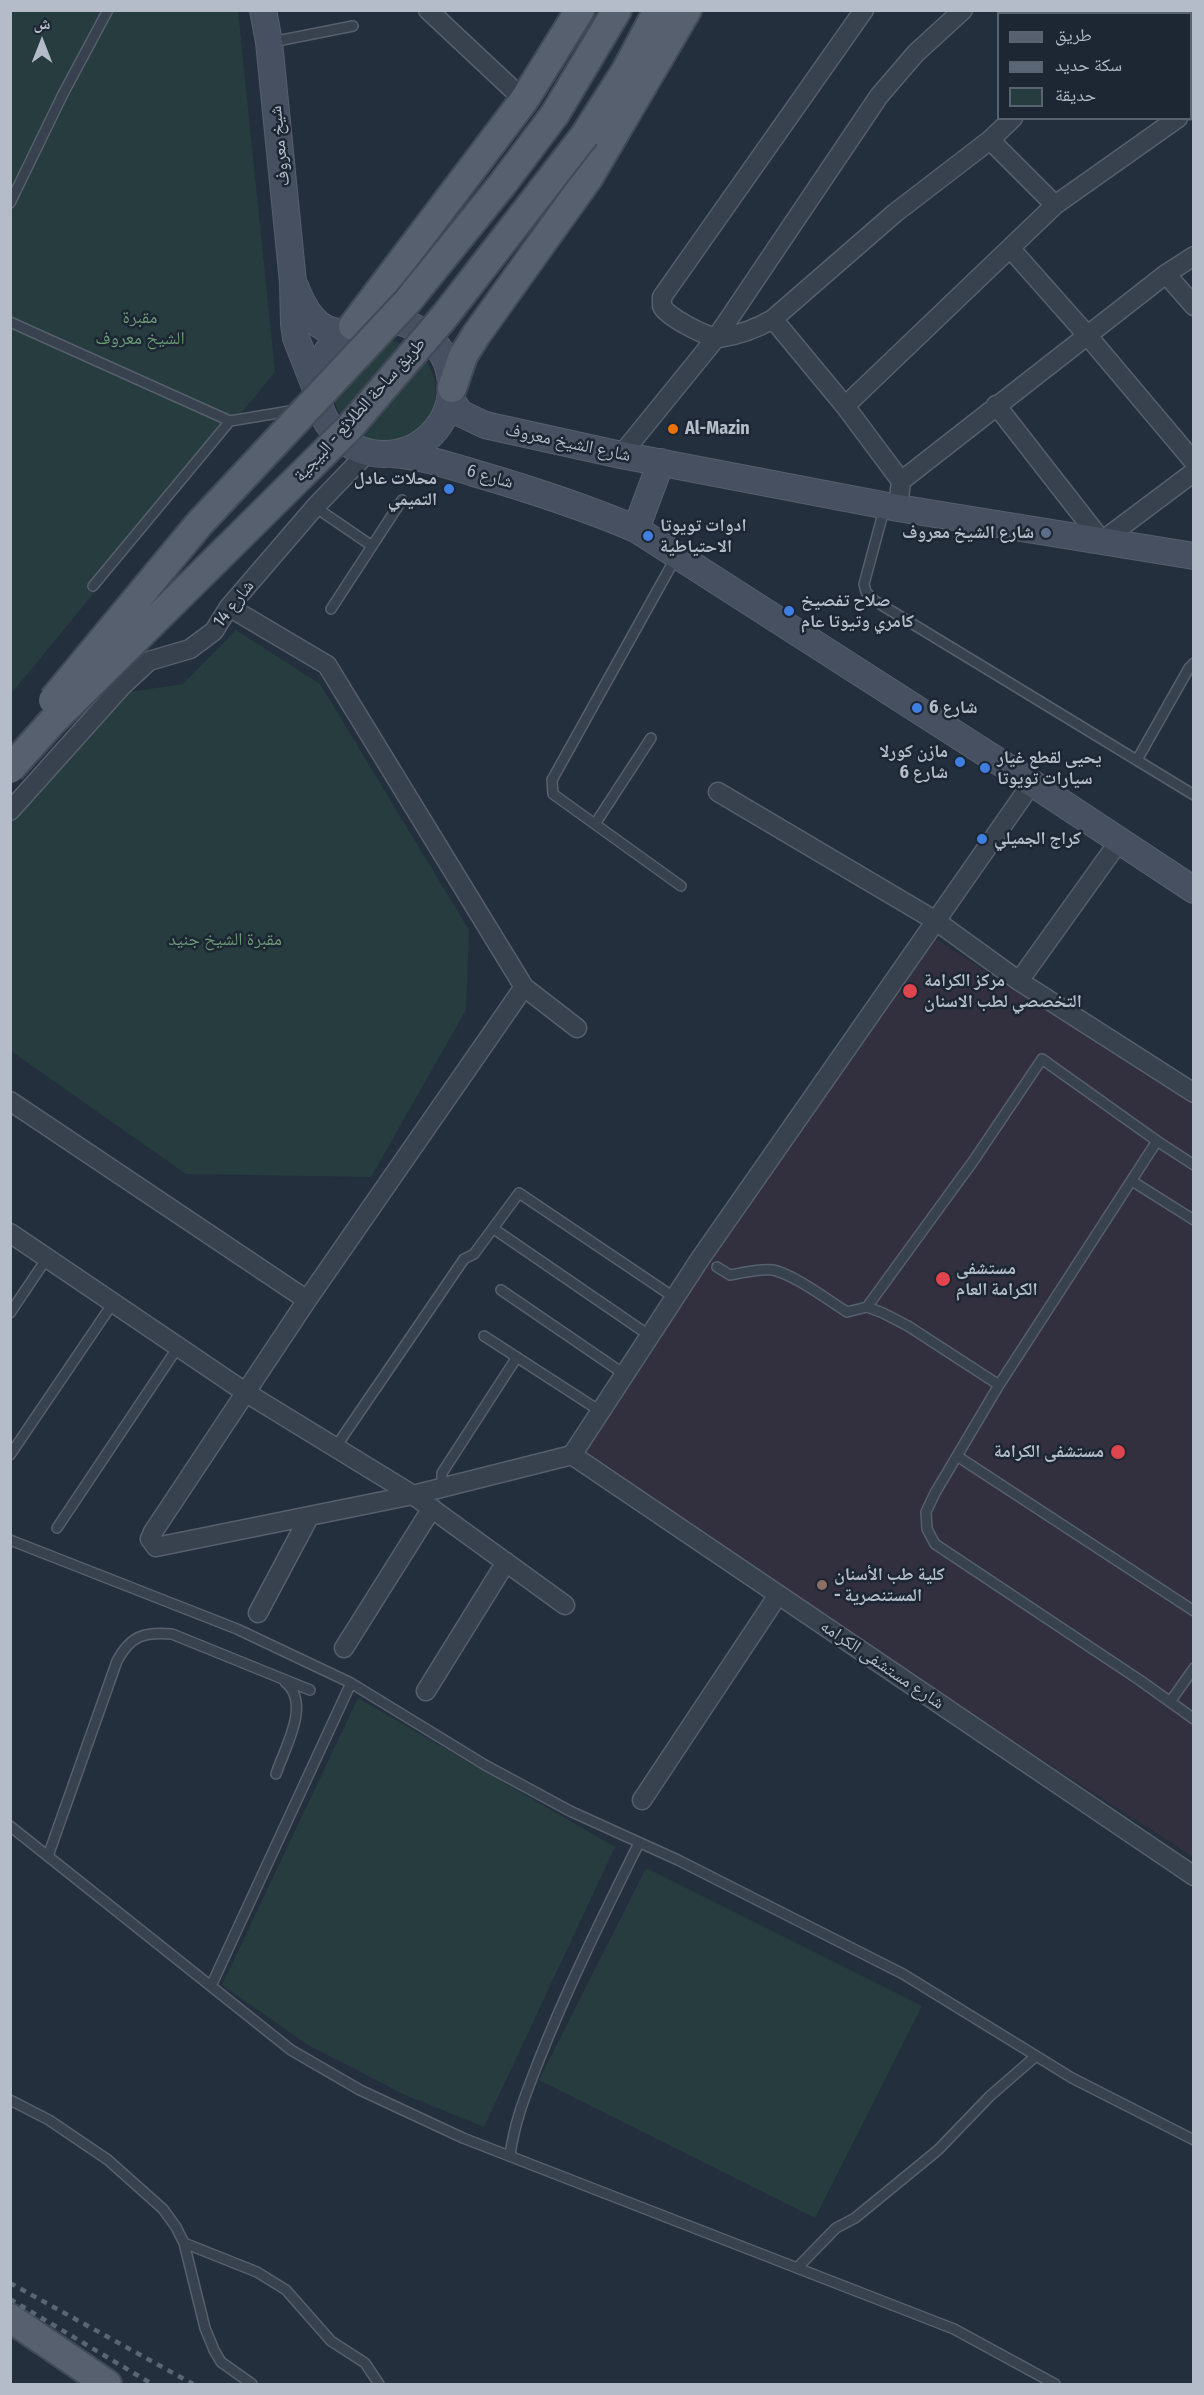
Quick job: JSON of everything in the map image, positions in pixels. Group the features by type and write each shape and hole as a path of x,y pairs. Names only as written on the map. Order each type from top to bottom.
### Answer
{"main road":[{"path":"349,329 524,100 580,10"},
{"name":"طريق ساحة الطلائع - البيجية","path":"10,751 198,524 407,302 504,182 555,114 617,10"},
{"name":"طريق ساحة الطلائع - البيجية","path":"10,768 51,723 349,428 444,317 585,135 627,69 658,10"},
{"path":"451,393 463,356 588,177 687,10"},
{"path":"10,2318 107,2385"},
{"path":"10,2342 54,2367 94,2385"}],"street":[{"name":"شیخ معروف","path":"263,10 269,42 293,282"},
{"path":"428,10 524,100"},
{"path":"864,10 662,297 662,306 670,316 716,338 751,331 773,319 895,213 990,140 1011,120"},
{"path":"621,455 716,338 879,96 916,53 963,10"},
{"path":"845,406 1055,205 1175,120"},
{"path":"990,140 1055,205"},
{"path":"1010,248 1194,462"},
{"path":"891,506 901,480 1166,274 1194,256"},
{"path":"1166,274 1194,306"},
{"path":"293,282 306,309 321,328 334,333 371,320 390,320 409,324 427,334 440,349 449,367 451,393 438,429 426,441 410,450 393,454 367,453 346,443 329,428 296,338 292,312 293,282"},
{"path":"773,319 845,406 901,480"},
{"path":"318,399 316,383 319,366 327,350 349,329"},
{"name":"شارع الشيخ معروف","path":"451,393 460,413 485,425 621,455 891,506 1102,542 1194,555"},
{"path":"996,405 1102,542 1194,472"},
{"name":"شارع 14","path":"10,811 149,661 190,649 214,631 229,607 315,507 367,453"},
{"name":"شارع 6","path":"393,454 428,460 519,486 576,504 636,529 1032,783 1194,890"},
{"path":"636,529 661,462"},
{"path":"229,607 327,665 524,987 577,1028"},
{"path":"524,987 245,1392 153,1532 150,1539 156,1547 413,1495 572,1455 675,1298 1032,783"},
{"path":"718,792 936,921 1019,981 1194,1093"},
{"path":"1019,981 1120,840"},
{"path":"10,1101 307,1300"},
{"path":"10,1233 245,1392 413,1495 565,1605"},
{"name":"شارع مستشفى الكرامه","path":"572,1455 1194,1876"},
{"path":"344,1648 432,1509"},
{"path":"258,1612 309,1517"},
{"path":"426,1691 506,1562"},
{"path":"642,1800 778,1595"}],"lane":[{"path":"10,203 63,94 108,10"},
{"path":"269,42 353,26"},
{"path":"10,322 230,421"},
{"path":"93,586 230,421 318,399"},
{"path":"331,609 402,500"},
{"path":"891,506 864,584 866,592 875,601 1194,795"},
{"path":"315,507 372,546"},
{"path":"677,554 552,780 553,794 681,886"},
{"path":"1137,760 1194,663"},
{"path":"595,824 651,738"},
{"path":"867,1307 974,1160 1042,1059 1194,1165"},
{"path":"1157,1141 999,1385 926,1512 927,1529 935,1544 1194,1719"},
{"path":"1131,1181 1194,1220"},
{"path":"335,1448 464,1259 474,1254 519,1193 675,1298"},
{"path":"494,1229 650,1336"},
{"path":"10,1313 47,1258"},
{"path":"717,1267 730,1275 752,1270 774,1270 847,1312 867,1307 908,1326 999,1385"},
{"path":"501,1290 624,1374"},
{"path":"10,1455 113,1303"},
{"path":"484,1336 600,1411"},
{"path":"57,1528 178,1347"},
{"path":"442,1488 442,1473 517,1357"},
{"path":"957,1456 1194,1611"},
{"path":"10,1540 237,1629 351,1683 485,1765 570,1811 639,1842 903,1974 1072,2078 1194,2140"},
{"path":"48,1856 117,1661 124,1649 135,1639 150,1633 172,1634 310,1690"},
{"path":"1170,1702 1194,1668"},
{"path":"276,1774 294,1722 297,1703 292,1688 278,1677"},
{"path":"211,1986 351,1683"},
{"path":"10,1826 291,2050 360,2090 463,2138 954,2329 1055,2385"},
{"path":"510,2156 512,2138 523,2102 559,2009 639,1842"},
{"path":"797,2268 836,2228 855,2218 938,2150 990,2096 1036,2056"},
{"path":"10,2100 49,2120 108,2160 131,2178 163,2209 176,2227 184,2244 214,2350 221,2362 252,2385"},
{"path":"184,2244 257,2272 286,2290 332,2341 365,2363 379,2385"}],"shaded area":[{"name":"مستشفى الكرامة العام","path":"929,935 1193,1104 1193,1857 572,1455"}],"green space":[{"name":"مقبرة الشيخ معروف","path":"11,11 238,11 275,372 11,694"},
{"path":"390,340 404,344 421,355 432,372 436,396 429,416 416,432 398,440 378,442 358,435 342,418 332,391"},
{"name":"مقبرة الشيخ جنيد","path":"236,630 320,684 469,930 466,1010 371,1177 186,1174 11,1051 11,809 108,695 183,684"},
{"path":"358,1698 615,1847 484,2127 405,2095 308,2045 222,1985"},
{"path":"646,1868 922,2006 815,2218 539,2080"}],"railway":[{"path":"10,2283 193,2384"},
{"path":"10,2299 152,2384"}],"place":[{"name":"Al-Mazin","path":"673,429"},
{"name":"محلات عادل التميمي","path":"449,489"},
{"name":"شارع الشيخ معروف","path":"1046,533"},
{"name":"ادوات تويوتا الاحتياطية","path":"648,536"},
{"name":"صلاح تفصيخ كامري وتيوتا عام","path":"789,611"},
{"name":"شارع 6","path":"917,708"},
{"name":"مازن كورلا شارع 6","path":"960,762"},
{"name":"يحيى لقطع غيار سيارات تويوتا","path":"985,768"},
{"name":"كراج الجميلي","path":"982,839"},
{"name":"مركز الكرامة التخصصي لطب الاسنان","path":"910,991"},
{"name":"مستشفى الكرامة العام","path":"943,1279"},
{"name":"مستشفى الكرامة","path":"1118,1452"},
{"name":"كلية طب الأسنان - المستنصرية","path":"822,1585"}]}
